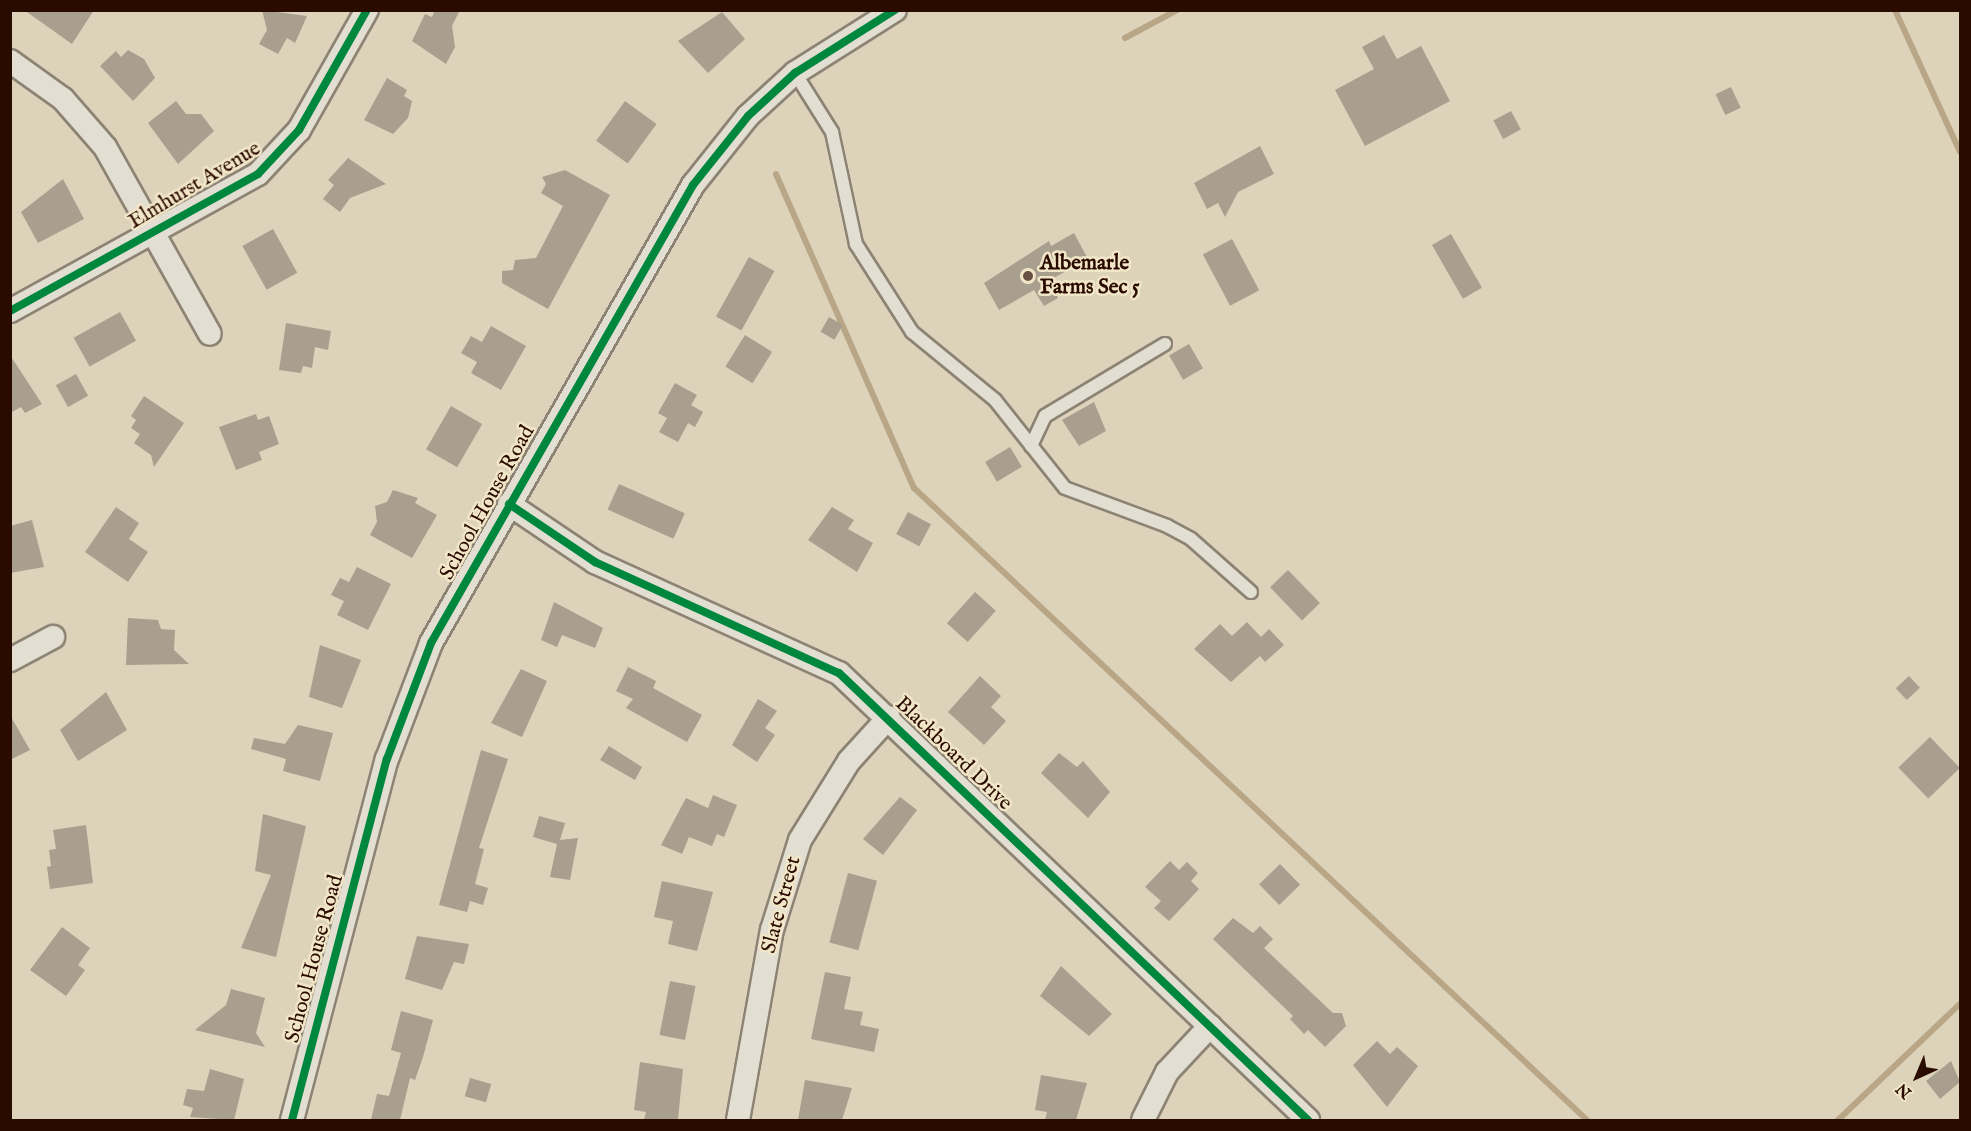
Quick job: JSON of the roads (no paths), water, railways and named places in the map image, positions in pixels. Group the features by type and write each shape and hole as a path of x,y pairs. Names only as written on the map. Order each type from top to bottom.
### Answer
{"street":[{"name":"Elmhurst Avenue","path":"10,311 155,232 277,158 299,129 367,10"},
{"name":"School House Road","path":"292,1120 407,698 509,504 693,184 748,116 795,73 895,10"},
{"path":"10,61 63,99 92,128 155,232 210,334"},
{"name":"Blackboard Drive","path":"509,504 595,562 816,660 889,717 1308,1120"},
{"path":"10,660 53,637"},
{"name":"Slate Street","path":"738,1120 772,930 800,840 849,761 889,717"},
{"path":"1143,1120 1167,1072 1210,1026"}],"lane":[{"path":"795,73 832,132 846,217 873,275 912,332 995,400 1065,488 1167,526 1191,539 1251,592"},
{"path":"1031,446 1045,416 1165,344"}],"waterway":[{"path":"1125,38 1177,10"},
{"path":"1895,10 1960,152"},
{"path":"776,174 914,488 1587,1120"},
{"path":"1838,1120 1960,1004"}],"place":[{"name":"Albemarle Farms Sec 5","path":"1028,276"}]}
